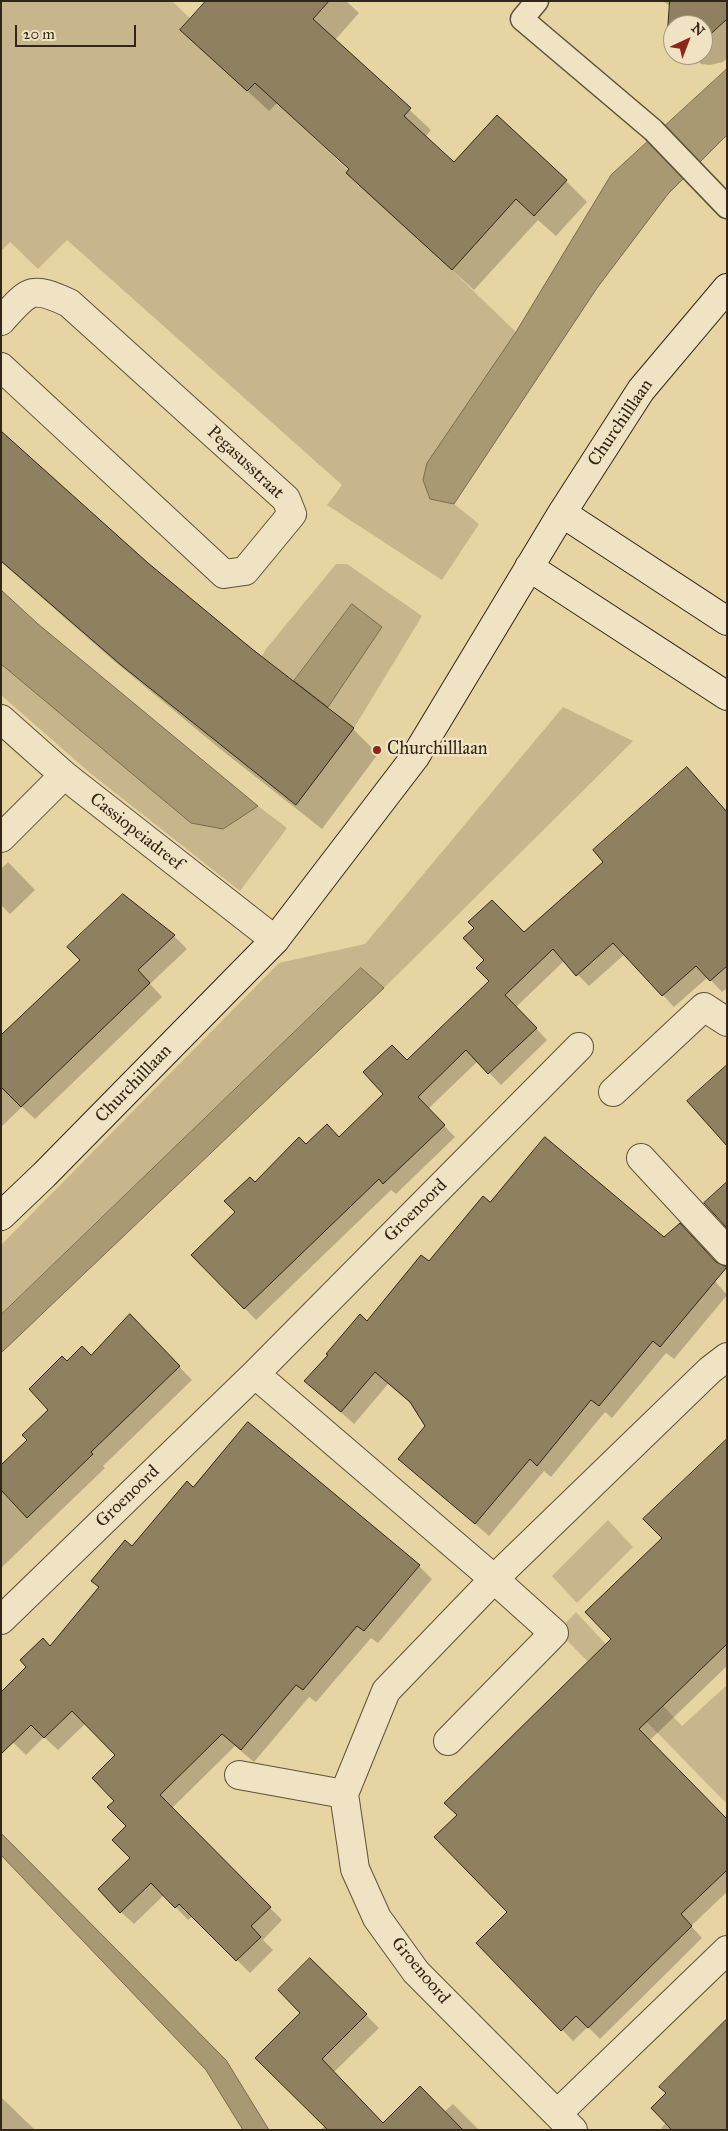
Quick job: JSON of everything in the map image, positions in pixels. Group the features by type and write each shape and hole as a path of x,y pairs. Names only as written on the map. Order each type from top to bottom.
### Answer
{"street":[{"name":"Churchilllaan","path":"1,1216 44,1175 275,940 415,758 562,513 640,390 727,288"},
{"name":"Pegasusstraat","path":"1,321 24,296 45,292 70,303 286,499 292,514 244,571 224,574 1,367"},
{"path":"562,513 727,621"},
{"path":"529,567 727,696"},
{"name":"Cassiopeiadreef","path":"1,719 64,775 275,940"},
{"path":"1,838 64,775"},
{"path":"613,1092 704,1007 727,1022"},
{"name":"Groenoord","path":"1,1620 255,1374 578,1047"},
{"path":"641,1158 727,1251"},
{"path":"239,1775 344,1794 386,1691 494,1579 710,1370 727,1357"},
{"path":"255,1374 494,1579 554,1633 448,1741"},
{"name":"Groenoord","path":"344,1794 356,1869 377,1918 416,1972 565,2122 727,1950"}],"lane":[{"path":"536,1 522,19 653,130 727,207"}],"shaded area":[{"path":"1,1 172,1 516,332 427,463 423,480 430,499 454,504 479,524 442,580 327,505 342,485 67,240 38,269 10,242 1,251"},
{"path":"727,69 727,135 668,194 597,288 454,504 430,499 423,480 427,463 516,332 611,175"},
{"path":"336,564 347,564 422,616 354,728 328,707 381,627 352,604 294,681 262,656"},
{"path":"1,590 38,624 258,806 223,829 191,823 1,664"},
{"path":"352,604 382,627 328,707 294,681"},
{"path":"1,664 191,823 223,829 258,806 287,828 240,891 90,773 1,695"},
{"path":"563,707 633,741 384,988 361,968 1,1315 1,1245 279,963 365,944"},
{"path":"361,968 384,988 1,1353 1,1315"},
{"path":"608,1520 633,1547 577,1603 552,1576"},
{"path":"576,1612 682,1726 727,1685 727,1804 558,1631"},
{"path":"1,1833 226,2060 269,2130 243,2130 206,2070 1,1855"}],"building":[{"path":"206,1 329,1 313,19 411,108 404,116 454,162 497,115 567,180 534,216 516,199 452,270 346,173 349,169 255,83 247,91 180,30"},
{"path":"670,1 727,1 727,19 713,32 713,15 669,15"},
{"path":"1,431 148,563 252,649 354,728 296,805 121,665 1,561"},
{"path":"687,767 727,812 727,966 710,981 696,966 662,996 613,943 576,976 553,949 505,995 537,1028 488,1074 466,1050 418,1097 445,1125 383,1184 379,1179 244,1309 191,1255 235,1212 224,1201 250,1177 255,1182 299,1137 306,1144 327,1124 339,1137 383,1094 363,1072 392,1045 407,1060 489,981 476,968 484,960 463,938 474,928 468,922 492,900 524,932 603,862 593,850"},
{"path":"123,894 175,935 138,970 150,983 21,1107 1,1087 1,1035 80,960 67,947"},
{"path":"727,1065 727,1146 687,1101"},
{"path":"545,1137 664,1237 680,1223 716,1262 727,1267 660,1347 653,1341 599,1406 591,1400 537,1466 530,1459 475,1524 398,1459 425,1426 410,1402 375,1372 341,1412 304,1381 328,1355 326,1354 360,1314 367,1321 421,1255 429,1261 483,1196 490,1202"},
{"path":"727,1182 727,1228 704,1203"},
{"path":"130,1314 180,1366 91,1452 93,1454 27,1518 1,1490 1,1465 27,1440 22,1435 48,1410 29,1389 62,1356 67,1361 82,1346 91,1355"},
{"path":"248,1422 420,1565 364,1631 357,1626 303,1690 296,1685 241,1750 222,1734 160,1795 271,1907 251,1926 261,1937 236,1961 179,1904 175,1908 151,1883 120,1913 98,1889 130,1858 112,1840 126,1826 107,1807 114,1801 92,1778 115,1755 72,1711 44,1738 31,1725 1,1754 1,1692 26,1667 20,1660 43,1638 50,1646 99,1587 91,1581 125,1540 132,1546 187,1481 193,1487"},
{"path":"727,1439 727,1644 639,1729 727,1819 727,1870 681,1914 692,1926 588,2028 576,2016 561,2031 476,1943 507,1912 434,1837 457,1815 444,1803 611,1639 585,1612 662,1538 643,1519"},
{"path":"310,1958 367,2014 322,2059 383,2123 420,2086 463,2130 328,2130 255,2058 300,2013 278,1990"},
{"path":"727,2019 727,2130 672,2130 651,2108 666,2093 659,2087"}],"place":[{"name":"Churchilllaan","path":"377,750"}]}
